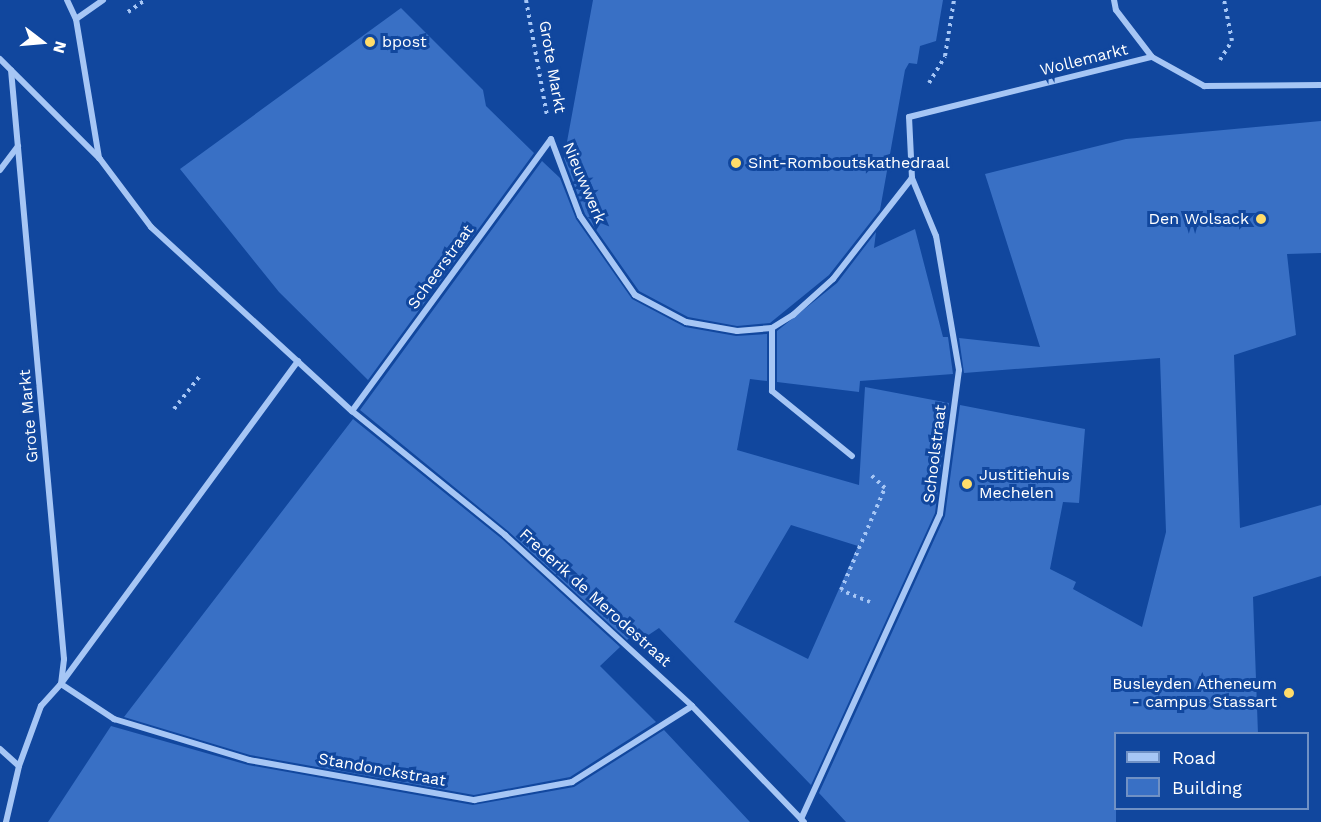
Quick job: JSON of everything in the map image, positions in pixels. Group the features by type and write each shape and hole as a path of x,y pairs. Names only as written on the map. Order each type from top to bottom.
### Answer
{"street":[{"path":"67,0 76,20 100,159"},
{"path":"76,20 103,0"},
{"path":"1114,0 1116,10 1152,57"},
{"name":"Wollemarkt","path":"909,117 1152,57 1204,86 1321,85"},
{"path":"0,59 100,159 151,227 352,411"},
{"name":"Grote Markt","path":"11,69 64,659 60,684"},
{"path":"852,456 772,392 772,328 833,279 912,178 909,117"},
{"name":"Nieuwwerk","path":"551,139 580,216 634,295 686,322 737,331 772,328"},
{"name":"Scheerstraat","path":"352,411 551,139"},
{"path":"0,170 18,146"},
{"name":"Schoolstraat","path":"803,820 940,514 959,370 936,236 912,178"},
{"path":"6,822 19,766 41,706 60,684 298,361"},
{"name":"Frederik de Merodestraat","path":"352,411 505,534 692,706 803,820"},
{"name":"Standonckstraat","path":"60,684 114,719 249,760 474,800 572,782 692,706"},
{"path":"0,749 19,766"}],"path":[{"path":"135,7 145,0"},
{"name":"Grote Markt","path":"526,0 551,139"},
{"path":"909,117 945,56 954,0"},
{"path":"1204,86 1232,41 1224,0"},
{"path":"174,409 199,377"},
{"path":"852,456 885,488 841,590 896,613"}],"building":[{"name":"Sint-Romboutskathedraal","path":"593,0 943,0 936,41 920,46 917,64 909,63 905,70 880,210 829,275 770,323 737,326 688,317 639,291 585,214 564,158"},
{"path":"401,8 483,90 486,106 534,153 368,380 279,292 180,169"},
{"path":"1321,121 1321,253 1287,254 1296,335 1234,355 1240,528 1321,505 1321,576 1253,597 1258,732 1114,732 1116,822 846,822 819,793 945,516 960,405 1085,429 1079,503 1063,502 1050,569 1076,582 1073,589 1142,627 1166,532 1160,358 964,373 959,338 1040,347 985,174 1126,139"},
{"path":"542,161 560,178 576,219 632,299 685,327 736,336 767,334 767,381 750,379 737,450 859,485 865,387 949,403 935,513 811,785 659,628 647,636 639,628 627,640 508,531 360,410","holes":["791,525 858,546 808,659 734,622"]},
{"path":"915,229 943,337 948,337 953,374 860,381 859,392 777,382 777,331 837,283 876,232 874,248"},
{"path":"353,419 502,539 620,647 600,666 656,722 570,777 474,795 250,755 124,717"},
{"path":"111,726 248,765 473,805 574,787 664,730 750,822 48,822"}],"place":[{"name":"bpost","path":"370,42"},
{"name":"Sint-Romboutskathedraal","path":"736,163"},
{"name":"Den Wolsack","path":"1261,219"},
{"name":"Justitiehuis Mechelen","path":"967,484"},
{"name":"Busleyden Atheneum - campus Stassart","path":"1289,693"}]}
